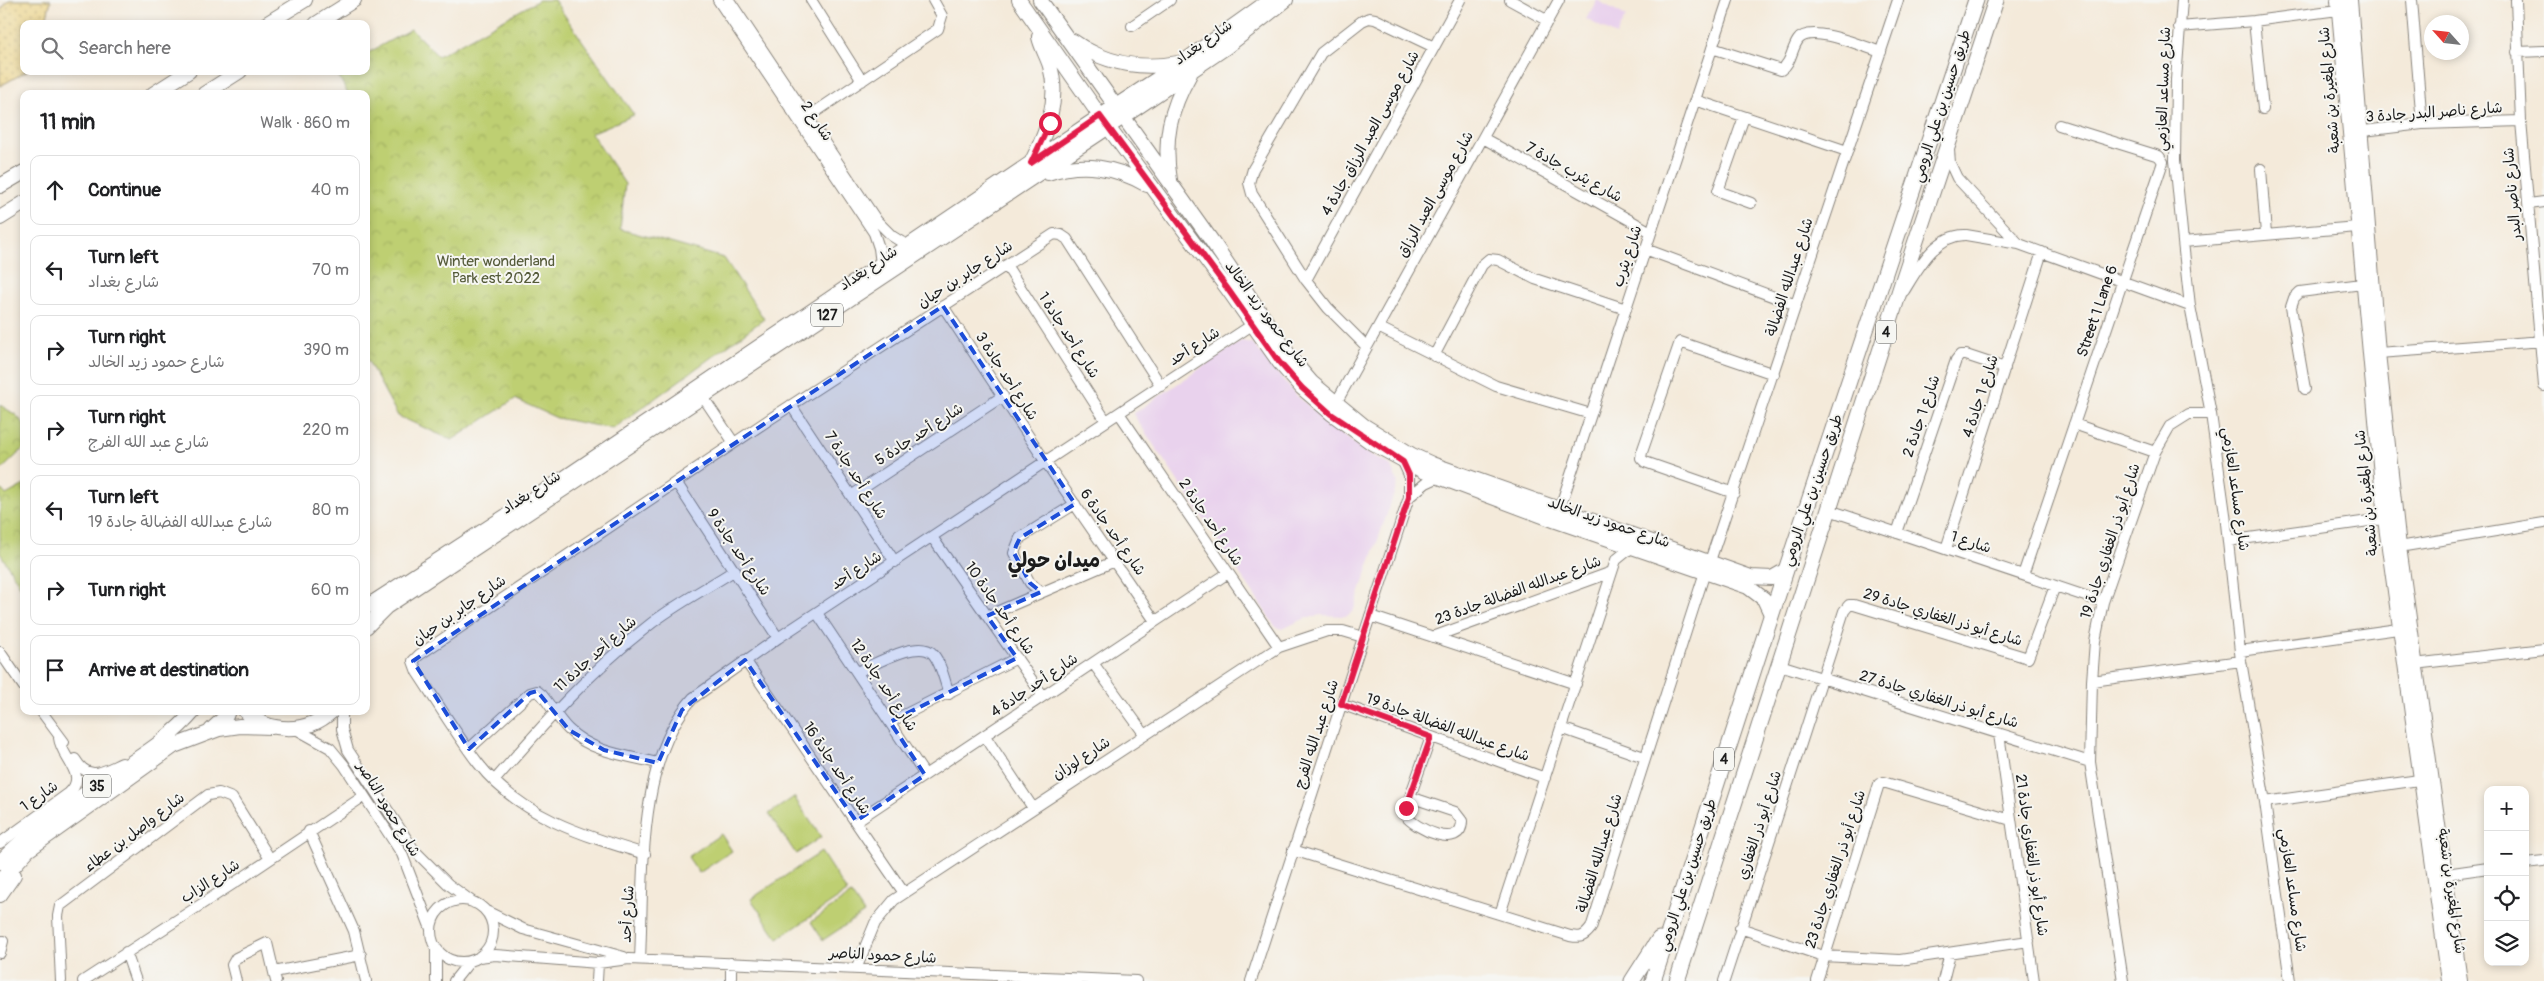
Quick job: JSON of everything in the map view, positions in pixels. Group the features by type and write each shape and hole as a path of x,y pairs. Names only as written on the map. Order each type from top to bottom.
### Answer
{"highway":[{"name":"طريق حسين بن علي الرومي","path":"1653,981 1771,614 1976,0"},
{"path":"1958,113 1951,115 1948,108 1984,0"},
{"name":"طريق حسين بن علي الرومي","path":"1676,981 1905,274 1996,0"},
{"path":"1905,274 1908,242 1945,132 1940,126 1933,128"},
{"path":"1681,981 1702,903"},
{"path":"1632,981 1650,955 1678,904"}],"main road":[{"path":"272,20 305,0"},
{"path":"322,20 354,0"},
{"name":"شارع حمود زيد الخالد","path":"1019,0 1104,122 1153,188 1258,321 1312,382 1363,425 1412,455 1494,487 1632,548 1707,568 1761,579 1772,578 1786,570"},
{"name":"شارع حمود زيد الخالد","path":"1040,0 1170,183 1258,321 1279,362 1302,388 1331,414 1403,462 1439,477 1558,515 1707,568 1754,590 1764,599 1771,614"},
{"name":"شارع بغداد","path":"1188,66 1270,0"},
{"name":"شارع بغداد","path":"370,623 386,607 1031,179 1104,122 1286,0"},
{"name":"شارع المغيرة بن شعبة","path":"2350,0 2357,226 2362,284 2390,518 2399,547 2414,664 2449,981"},
{"name":"شارع المغيرة بن شعبة","path":"2338,5 2355,132 2378,353 2398,629 2419,780 2460,981"},
{"path":"1031,163 1048,127 1053,103 1052,76 1041,44 1039,28"},
{"path":"1064,35 1094,54 1118,63 1152,67 1188,66 1168,126 1166,152 1170,183"},
{"path":"159,90 184,75"},
{"path":"210,90 234,75"},
{"name":"شارع بغداد","path":"370,604 552,486 1031,163 1104,122"},
{"path":"1031,179 1065,168 1096,167 1123,173 1153,188"},
{"path":"0,186 20,174"},
{"path":"0,218 20,206"},
{"name":"35","path":"0,862 20,842 67,805 171,735 190,715"},
{"path":"184,722 196,715"},
{"path":"208,732 226,715"},
{"name":"35","path":"250,715 272,726"},
{"name":"35","path":"0,880 28,850 58,827 164,752 185,740 208,732 240,726 294,728 313,724 326,715"},
{"name":"35","path":"0,895 25,860 58,827"},
{"path":"0,852 20,842"}],"street":[{"name":"شارع 2","path":"718,0 877,221 892,236 908,246"},
{"name":"شارع 2","path":"730,0 874,233 879,248 881,264"},
{"path":"811,0 862,81"},
{"path":"804,120 938,29 942,16 933,0"},
{"path":"1132,26 1170,0"},
{"name":"شارع موسى العبد الرزاق جادة 4","path":"1306,280 1460,0"},
{"path":"1510,0 1548,21"},
{"name":"شارع موسى العبد الرزاق","path":"1336,403 1559,0"},
{"name":"شارع يثرب","path":"1558,515 1728,0"},
{"name":"شارع عبدالله الفضالة","path":"1294,850 1570,936 1580,938 1591,928 1644,757 1898,0"},
{"name":"شارع مساعد العازمي","path":"2182,0 2176,80 2175,160 2190,306 2211,414 2228,541 2240,656 2265,802 2290,981"},
{"path":"2412,0 2422,124"},
{"name":"شارع ناصر البدر","path":"2516,0 2516,52 2521,121 2542,342 2544,386"},
{"path":"2179,27 2254,21 2338,5"},
{"path":"1367,347 1328,308 1306,280 1252,194 1250,182 1253,169 1314,62 1329,46 1362,21 1369,18 1375,19 1434,47"},
{"path":"2254,21 2263,109"},
{"path":"1712,48 1774,70 1781,70 1788,66 1798,39 1807,34 1820,33 1881,52"},
{"path":"2516,52 2544,50"},
{"path":"1694,100 1847,151"},
{"path":"1744,117 1718,191 1751,204"},
{"name":"شارع ناصر البدر جادة 3","path":"2355,132 2422,124 2521,121"},
{"path":"2060,125 2159,156 2163,162 2175,160"},
{"name":"شارع يثرب جادة 7","path":"1483,138 1651,232"},
{"path":"1949,140 1950,163 1957,178 2020,244"},
{"name":"Street 1 Lane 6","path":"2023,575 2163,162"},
{"path":"2261,169 2266,234"},
{"path":"2529,204 2544,202"},
{"path":"2183,242 2357,226"},
{"name":"شارع جابر بن حيان","path":"645,854 590,838 539,815 494,781 469,749 417,672 413,661 419,654 791,405 1051,236 1058,234 1064,236 1161,386"},
{"path":"1892,314 1914,274 1933,249 1947,239 1958,235 2020,244 2190,306"},
{"path":"1646,249 1796,305"},
{"name":"شارع 1 جادة 4","path":"1946,549 2042,252"},
{"path":"1434,356 1482,265 1489,259 1498,260 1536,279 1626,309"},
{"name":"شارع أحد جادة 1","path":"1006,265 1106,421"},
{"path":"2305,389 2291,307 2294,298 2300,292 2362,284"},
{"name":"شارع أحد جادة 3","path":"944,306 1045,461"},
{"name":"شارع أحد","path":"635,959 648,802 658,763 682,710 693,698 745,660 1258,321"},
{"path":"1378,327 1496,386 1591,414"},
{"path":"1734,493 1645,462 1641,458 1642,452 1680,342 1774,374"},
{"path":"2378,353 2542,342"},
{"name":"شارع 1 جادة 2","path":"1897,533 1956,360 1960,356 1966,355 2006,368"},
{"name":"شارع أحد جادة 5","path":"852,496 1002,396"},
{"path":"703,397 734,443"},
{"name":"شارع أحد جادة 7","path":"791,405 895,562"},
{"name":"شارع أحد جادة 2","path":"1119,413 1279,647"},
{"name":"شارع أبو ذر الغفاري جادة 19","path":"2123,981 2090,762 2095,641 2103,602 2156,452 2170,426 2189,414 2211,414"},
{"path":"2074,424 2156,452"},
{"name":"شارع أحد جادة 6","path":"1045,461 1115,560 1155,621"},
{"name":"شارع عبد الله الفرج","path":"1251,981 1409,497 1409,475 1403,462"},
{"path":"1409,497 1426,483 1439,477"},
{"name":"شارع أحد جادة 9","path":"676,482 778,638"},
{"path":"1041,592 1030,583 1014,553 1016,546 1020,538 1075,504"},
{"name":"شارع 1","path":"1829,510 2103,602"},
{"path":"2228,541 2390,518"},
{"path":"2399,547 2544,523"},
{"name":"شارع أحد جادة 10","path":"932,537 1043,696"},
{"path":"1608,539 1616,560"},
{"path":"1500,914 1616,560 1632,548"},
{"path":"987,616 1115,560"},
{"name":"شارع أحد جادة 11","path":"494,781 554,712 648,625 735,570"},
{"name":"شارع عبدالله الفضالة جادة 23","path":"1433,637 1612,572"},
{"name":"شارع أحد جادة 4","path":"856,821 1228,573"},
{"name":"شارع أبو ذر الغفاري جادة 29","path":"1822,678 1844,611 1849,605 2028,658 2055,586"},
{"name":"شارع أحد جادة 12","path":"817,613 925,775"},
{"name":"شارع عبدالله الفضالة جادة 23","path":"1370,616 1576,684"},
{"path":"2092,680 2398,629"},
{"name":"شارع لوزان","path":"856,969 875,923 884,911 904,893 1032,808 1279,647 1327,631 1342,631 1363,637"},
{"path":"857,672 916,647 927,649 934,655 949,694"},
{"path":"2414,664 2544,649"},
{"path":"0,652 20,681"},
{"path":"890,722 949,694 1016,658"},
{"name":"شارع أحد جادة 16","path":"745,660 904,893"},
{"path":"1094,663 1145,735"},
{"name":"شارع أبو ذر الغفاري جادة 27","path":"1780,664 2090,762"},
{"name":"شارع أبو ذر الغفاري","path":"1724,981 1822,678"},
{"path":"469,749 530,693 537,691 569,730 586,742 604,750 658,763"},
{"name":"شارع عبدالله الفضالة جادة 19","path":"1341,704 1545,778"},
{"name":"شارع 1","path":"44,715 79,766 93,773 103,772 142,755"},
{"name":"شارع حمود الناصر","path":"342,715 342,729 348,750 414,850 448,884 474,903"},
{"name":"شارع حمود الناصر","path":"294,728 324,744 335,753 402,854 431,929"},
{"path":"1561,728 1644,757"},
{"name":"شارع أبو ذر الغفاري جادة 21","path":"1999,734 2034,981"},
{"path":"985,736 1032,808"},
{"path":"1410,797 1455,812 1462,821 1459,832 1455,836 1449,837 1420,827 1405,815 1410,797 1431,737"},
{"name":"شارع 1","path":"0,843 75,787 76,774 61,747 59,738"},
{"path":"2265,802 2419,780"},
{"name":"شارع أبو ذر الغفاري جادة 23","path":"1816,981 1879,784 1883,782 2012,820"},
{"name":"شارع واصل بن عطاء","path":"61,981 58,916 60,906 208,795 219,793 232,798 270,859"},
{"name":"شارع الزاب","path":"82,981 364,796"},
{"path":"309,831 354,930 366,981"},
{"path":"2529,863 2544,861"},
{"path":"2438,875 2484,869"},
{"path":"436,981 436,948 431,929 433,919 446,904 465,900 474,903 484,910 490,919 493,930 492,940 487,950 474,959 454,981"},
{"name":"شارع حمود الناصر","path":"484,910 523,929 635,959"},
{"path":"1740,928 1823,956 1900,960 2029,941"},
{"path":"0,953 3,941"},
{"path":"236,981 232,966 236,958 262,944 267,943 275,976 361,955"},
{"path":"572,961 576,955 575,944"},
{"path":"436,948 450,960 474,959"},
{"path":"126,952 136,981"},
{"path":"1943,981 1950,953"},
{"name":"شارع حمود الناصر","path":"474,959 495,955 598,962 635,959 856,969 898,976 1136,981"},
{"path":"597,981 598,962"},
{"path":"731,981 732,963"}],"highlighted area":[{"path":"943,306 1075,504 1020,538 1016,546 1014,553 1030,583 1041,592 987,616 1017,658 890,722 925,775 856,821 745,660 682,710 658,763 604,750 569,730 537,691 530,693 469,749 413,661 676,482"}],"shaded area":[{"path":"1597,0 1626,16 1616,35 1586,19"},
{"path":"1241,341 1252,343 1295,394 1328,423 1364,451 1390,465 1398,482 1353,612 1346,616 1321,615 1306,618 1282,629 1275,626 1133,414"}],"sand":[{"path":"9,0 51,0 46,20 20,20 20,75 0,86 0,11"}],"green space":[{"name":"Winter wonderland Park est 2022","path":"539,0 554,0 634,115 591,133 625,184 620,229 724,258 764,319 613,429 557,418 515,399 452,440 398,416 370,364 370,90 346,90 338,75 370,75 370,52 411,29 438,56"},
{"path":"0,405 20,420 20,452 0,471"},
{"path":"20,487 20,586 0,553 0,488 6,495"},
{"path":"794,797 821,837 796,854 769,814"},
{"path":"721,834 732,851 699,873 688,857"},
{"path":"821,852 847,892 778,939 751,899"},
{"path":"851,894 864,913 823,940 811,922"}],"district":[{"name":"ميدان حولي","path":"1054,560"}],"route":[{"path":"1050,123 1031,163 1100,116 1279,362 1302,388 1331,414 1403,462 1409,475 1409,497 1341,704 1431,737 1406,808"}]}
